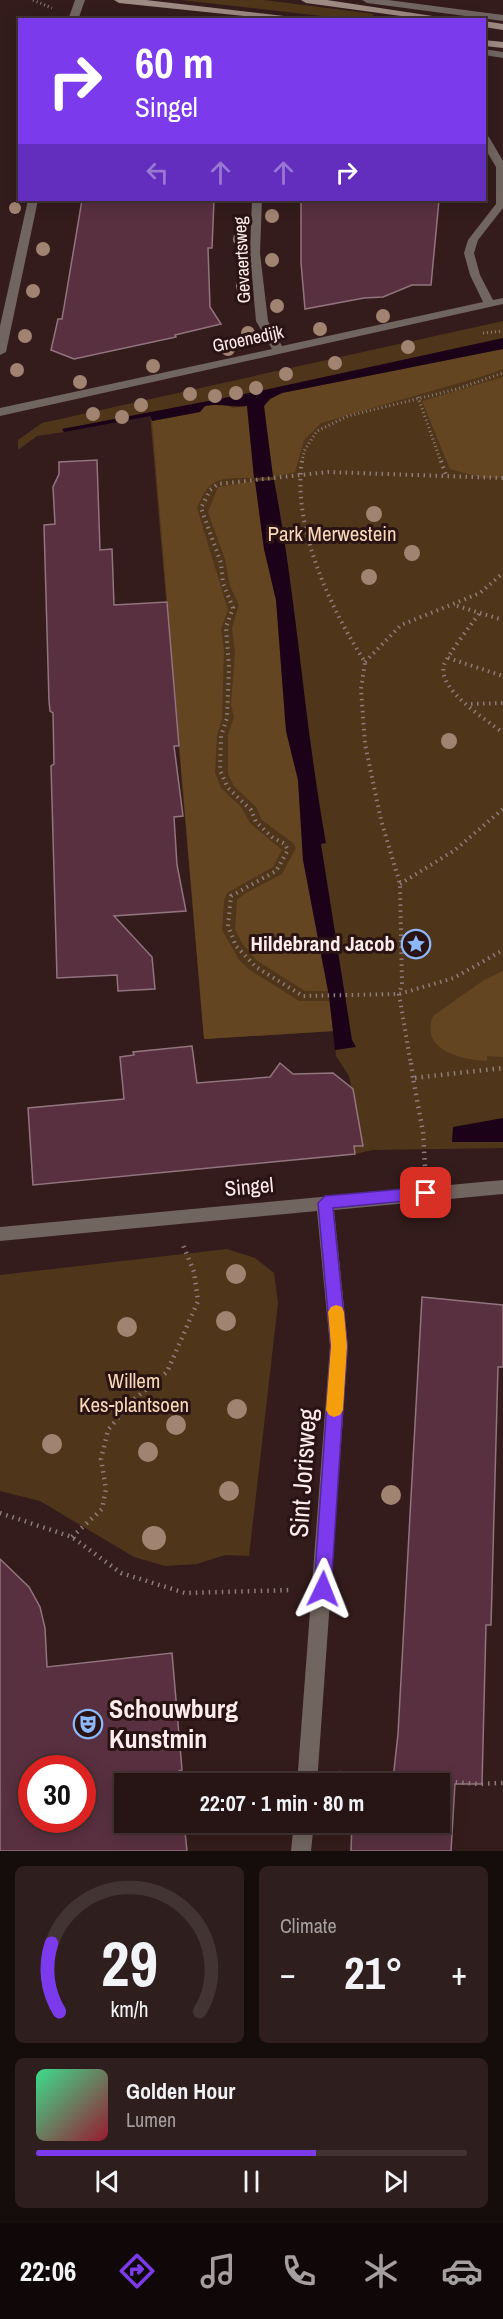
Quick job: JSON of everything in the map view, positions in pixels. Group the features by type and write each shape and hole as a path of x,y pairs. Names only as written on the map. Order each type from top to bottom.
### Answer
{"main road":[{"path":"119,0 274,17"},
{"path":"306,0 440,18"},
{"path":"486,24 503,27"},
{"path":"486,43 503,45"}],"street":[{"path":"74,18 80,0"},
{"path":"367,0 503,18"},
{"path":"486,52 503,55"},
{"path":"486,140 501,167 501,204 473,240 469,253 475,275 489,304"},
{"path":"0,352 33,201"},
{"name":"Gevaertsweg","path":"256,201 255,253 262,321 279,351"},
{"name":"Groenedijk","path":"0,411 503,301"},
{"name":"Singel","path":"0,1234 503,1187"},
{"name":"Sint Jorisweg","path":"308,1773 339,1346 325,1203"},
{"path":"301,1851 303,1833"}],"path":[{"path":"365,662 349,638 308,543 300,476 304,451 317,430 348,416 457,389 503,373"},
{"path":"418,397 447,478"},
{"path":"503,478 447,478 328,472 218,484 210,490 201,508 202,518 221,563 223,583 233,608 226,627 229,667 226,718 221,735 220,770 228,788 251,810 256,822 285,844 288,850 276,871 231,897 228,926 236,946 256,967 296,993 316,996 399,994 454,978 503,951"},
{"path":"426,1193 423,1132 399,994 402,984 400,884 381,820 365,744 361,689 365,662 398,627 417,617 456,605 491,587 503,573"},
{"path":"456,605 503,620"},
{"path":"479,614 444,665 445,679 451,691 470,704 503,733"},
{"path":"448,658 503,676"},
{"path":"470,704 503,703"},
{"path":"400,884 422,873 455,850 503,808"},
{"path":"413,1078 503,1068"},
{"path":"72,1537 102,1509 106,1489 101,1459 108,1430 132,1401 167,1371 198,1301 194,1272 171,1217"},
{"path":"0,1513 72,1537 121,1573 185,1593 323,1589"},
{"path":"450,1783 503,1783"}],"green space":[{"path":"181,0 264,0 374,14 371,18 339,18"},
{"name":"Park Merwestein","path":"503,321 503,1148 373,1150 355,1154 354,1146 363,1145 349,1076 336,1056 334,1031 204,1039 150,414 63,429 64,432 37,436 18,450 18,440 42,423"},
{"name":"Willem Kes-plantsoen","path":"227,1249 255,1258 274,1273 278,1303 249,1556 225,1555 197,1564 165,1566 134,1557 40,1501 0,1491 0,1275"}],"shaded area":[{"path":"503,338 503,349 282,393 270,399 264,406 273,477 254,478 247,406 211,405 205,406 200,412 152,421 150,416 64,432 62,429 250,393"},
{"path":"503,349 503,369 321,423 304,440 295,472 273,477 264,406 270,399 282,393"},
{"path":"503,377 503,478 483,478 450,469 422,401"},
{"path":"223,403 232,408 247,406 254,478 225,479 212,484 197,508 228,610 221,629 224,650 222,718 217,736 215,773 221,788 241,807 250,823 282,850 273,867 227,893 224,901 222,930 239,960 250,970 299,1001 329,1001 334,1031 204,1039 152,421 200,412 205,406"},
{"path":"274,480 289,570 318,798 326,843 321,844 352,1040 356,1047 335,1050 329,996 303,860 298,780 286,731 276,600 264,549 255,481"},
{"path":"255,481 264,549 276,600 286,731 298,780 303,860 328,991 305,991 256,960 242,943 235,929 237,900 282,874 296,848 293,843 262,820 256,807 234,786 228,774 228,735 234,717 231,705 235,653 232,628 239,605 230,586 225,559 208,512 218,487"},
{"path":"503,971 503,1057 487,1056 487,1061 466,1058 445,1051 432,1038 433,1016 484,980"},
{"path":"503,1118 503,1142 452,1142 453,1127"}],"building":[{"path":"82,201 214,201 212,248 208,248 210,307 221,324 175,335 176,337 74,359 51,350 58,319 62,319"},
{"path":"301,201 439,201 431,285 412,285 383,297 364,298 305,309 301,263"},
{"path":"97,460 100,550 112,549 114,605 167,602 179,746 174,746 183,816 174,817 177,865 186,911 114,916 152,957 155,989 118,991 117,975 57,978 51,766 54,764 53,713 50,711 49,701 44,525 55,524 53,487 59,474 59,462"},
{"path":"192,1046 197,1083 270,1077 280,1063 293,1074 333,1073 353,1089 363,1146 354,1146 355,1154 33,1185 28,1108 124,1099 120,1057 134,1055 133,1052"},
{"path":"422,1297 503,1305 503,1367 498,1367 491,1625 486,1625 482,1784 455,1784 451,1851 351,1851 352,1833 450,1833 450,1773 394,1773 398,1734"},
{"name":"Schouwburg Kunstmin","path":"0,1559 29,1587 40,1607 45,1628 47,1667 172,1653 182,1770 179,1773 114,1773 114,1833 185,1833 187,1851 0,1851"}],"slow traffic":[{"path":"334,1410 339,1346 336,1312"}],"place":[{"name":"Hildebrand Jacob","path":"416,944"},
{"name":"Schouwburg Kunstmin","path":"88,1724"}],"route":[{"path":"323,1589 325,1527 339,1346 325,1203 426,1193"}]}
